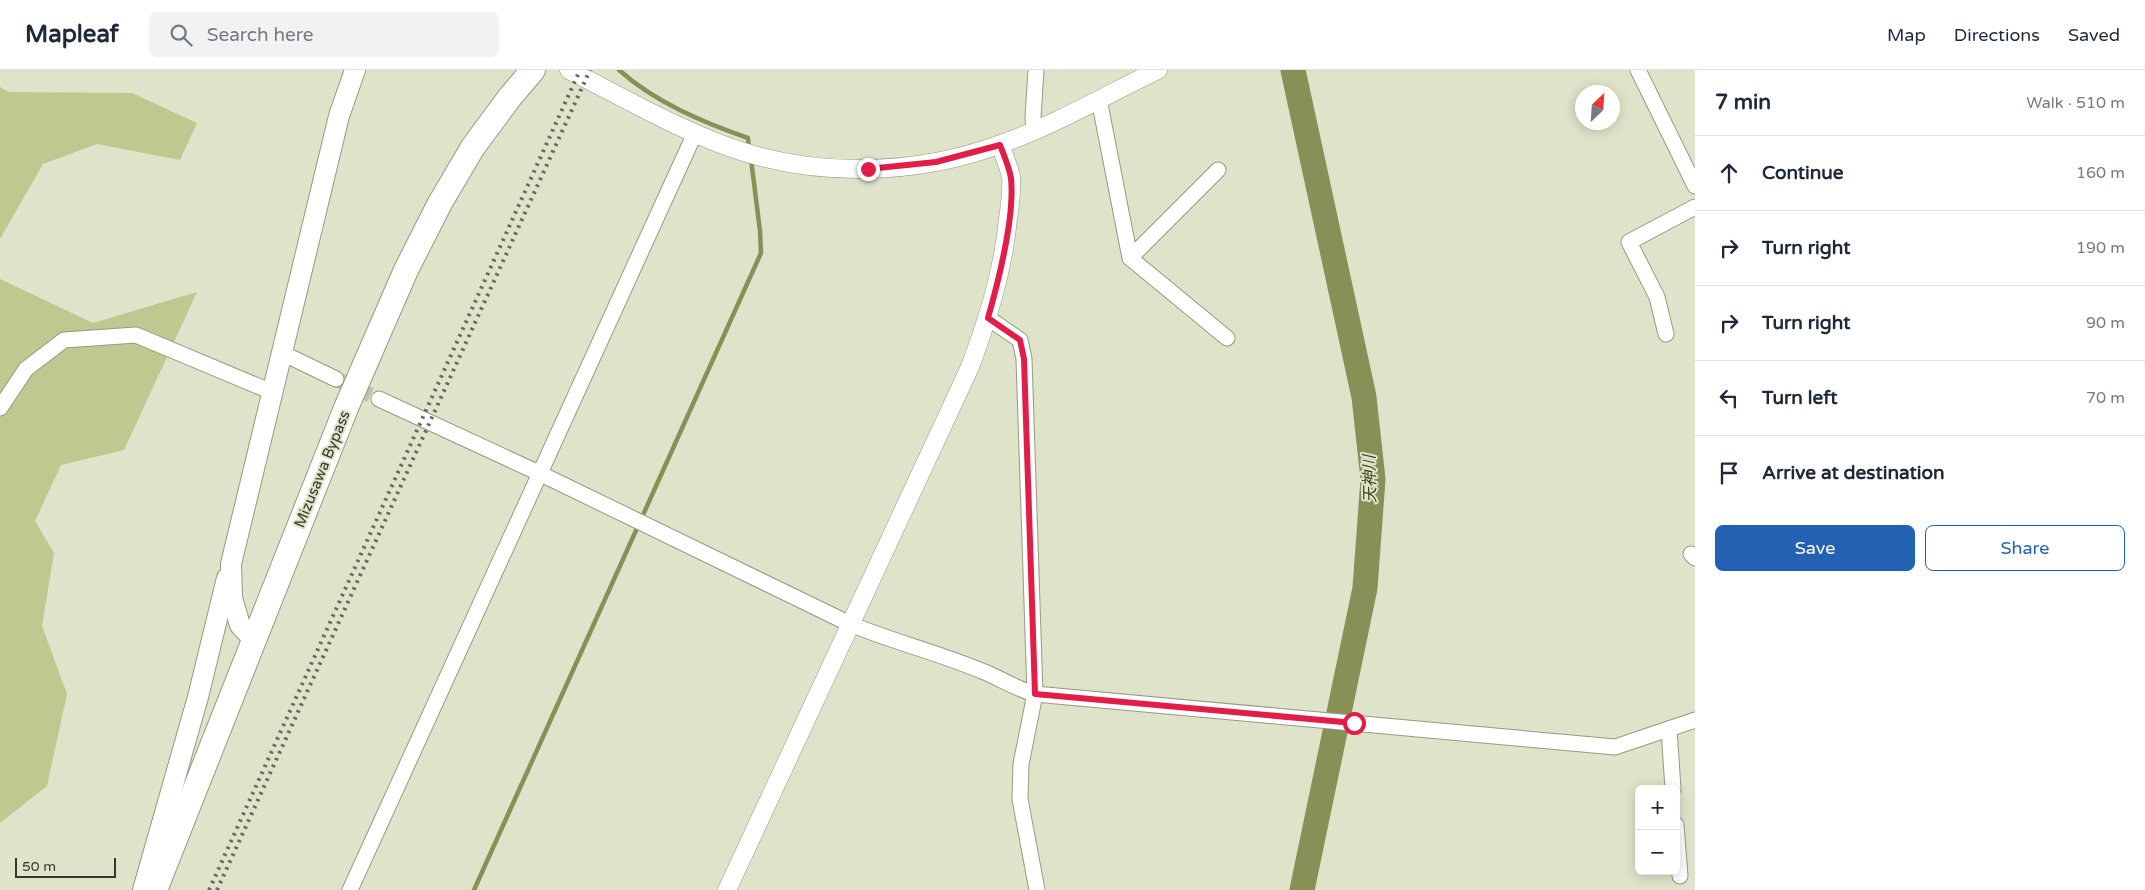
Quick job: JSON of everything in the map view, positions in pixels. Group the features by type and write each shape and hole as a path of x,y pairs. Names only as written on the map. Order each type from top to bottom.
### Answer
{"highway":[{"name":"Mizusawa Bypass","path":"155,890 346,408 406,270 440,203 473,147 510,97 533,70"}],"main road":[{"path":"144,890 198,697 339,116 355,70"},
{"path":"230,564 232,598 237,616 240,625 253,639"}],"street":[{"path":"569,70 695,133 755,155 795,163 868,169 936,162 1000,145 1034,131 1158,70"},
{"path":"1034,131 1036,70"},
{"path":"1638,70 1695,186"},
{"path":"1099,99 1130,258 1227,338"},
{"path":"350,890 695,133"},
{"path":"727,890 970,367 988,318 998,283 1006,239 1011,194 1011,176 1000,145"},
{"path":"1130,258 1218,170"},
{"path":"1666,334 1657,297 1629,242 1695,207"},
{"path":"988,318 1020,340 1024,359 1035,694 1021,764 1020,800 1037,890"},
{"path":"0,408 26,370 64,340 136,335 272,392"},
{"path":"282,353 336,379"},
{"path":"379,399 540,473 850,624 879,636 982,671 1035,694 1615,747 1695,720"},
{"path":"1669,729 1673,785"},
{"path":"1676,830 1680,876"}],"green space":[{"path":"0,87 9,92 132,93 197,123 180,160 97,144 43,164 0,239"},
{"path":"0,279 93,323 197,292 124,450 61,465 35,521 54,553 42,626 67,694 47,786 0,823"}],"waterway":[{"path":"619,70 648,92 680,110 748,138 749,149"},
{"name":"天神川","path":"1293,70 1364,397 1373,479 1365,588 1302,890"},
{"path":"474,890 761,253 751,159"}],"tunnel":[{"path":"336,379 379,399"}],"railway":[{"path":"209,890 580,70"},
{"path":"217,890 590,70"}],"route":[{"path":"868,169 907,167 936,162 965,156 1000,145 1011,176 1006,239 998,283 988,318 1020,340 1024,359 1035,694 1354,723"}]}
